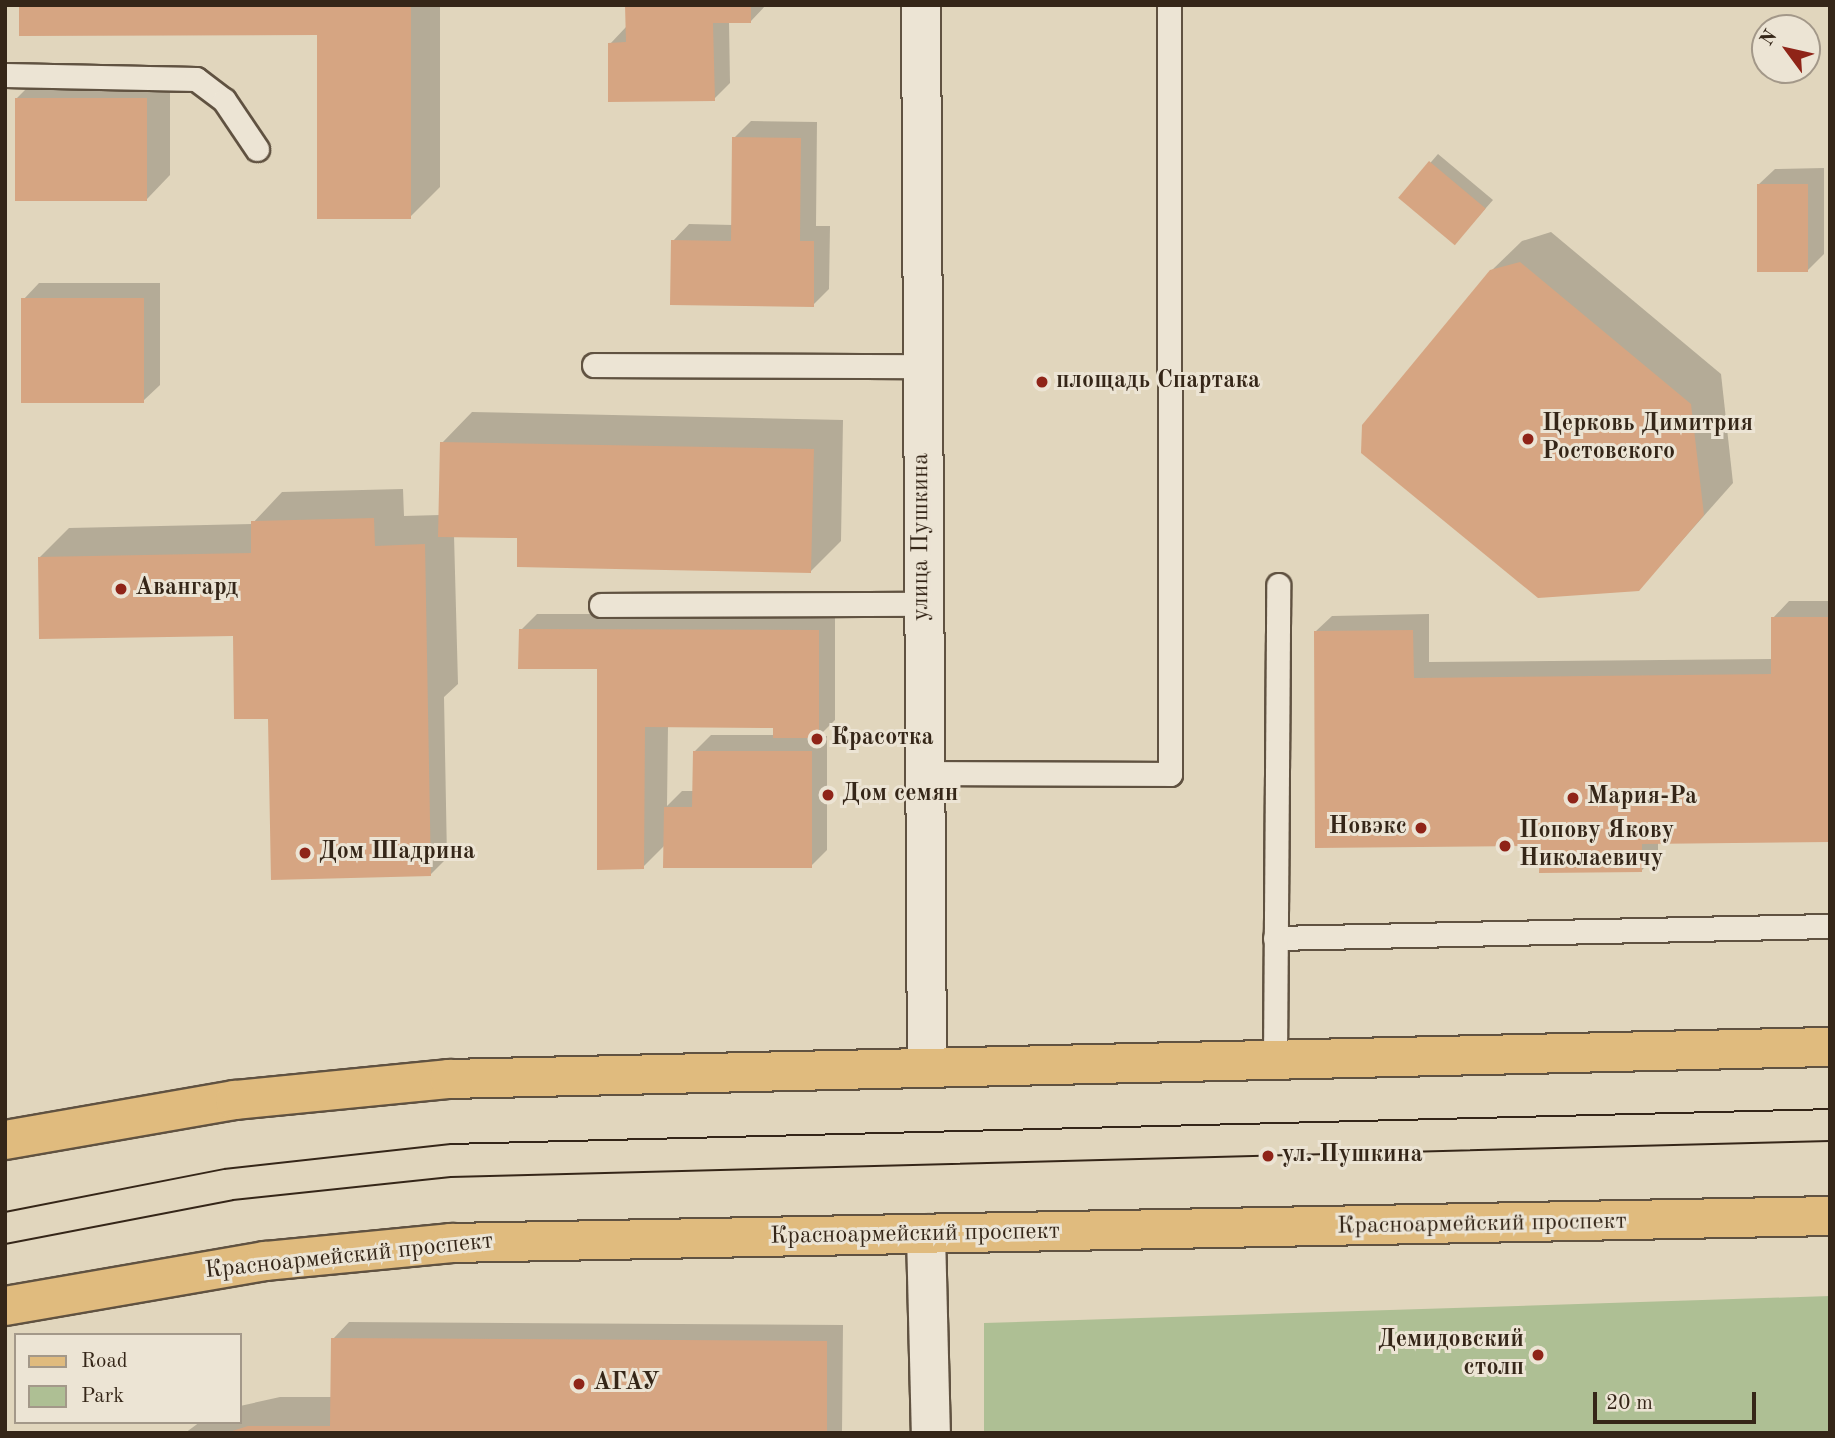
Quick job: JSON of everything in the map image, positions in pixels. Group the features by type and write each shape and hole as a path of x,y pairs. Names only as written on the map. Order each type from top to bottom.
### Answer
{"main road":[{"path":"5,1140 235,1100 449,1079 1830,1047"},
{"name":"Красноармейский проспект","path":"5,1306 265,1261 451,1243 1830,1216"}],"street":[{"name":"улица Пушкина","path":"921,5 922,604 927,1068"},
{"path":"926,1234 931,1433"}],"lane":[{"path":"924,773 1170,774 1169,5"},
{"path":"5,75 196,79 224,100 257,149"},
{"path":"594,365 921,366"},
{"path":"1275,1059 1278,585"},
{"path":"601,605 922,604"},
{"path":"1275,938 1830,926"}],"green space":[{"path":"1830,1296 1830,1433 984,1433 984,1323"}],"building":[{"path":"19,5 411,5 411,219 317,219 317,35 19,36"},
{"path":"625,5 751,5 751,23 713,23 715,101 608,102 608,43 626,42"},
{"path":"15,98 147,98 147,201 15,201"},
{"path":"732,137 801,138 800,241 814,241 814,307 670,305 671,240 731,241"},
{"path":"1429,161 1486,209 1455,245 1398,198"},
{"path":"1757,184 1808,184 1808,272 1757,272"},
{"name":"Церковь Димитрия Ростовского","path":"1520,262 1691,404 1704,515 1639,591 1538,598 1361,453 1362,425 1490,270"},
{"path":"21,298 144,298 144,403 21,403"},
{"path":"440,442 814,449 811,573 517,567 517,538 438,537"},
{"path":"374,518 375,546 425,544 431,876 271,880 268,719 234,719 233,636 39,639 38,557 251,553 251,521"},
{"path":"1771,617 1830,617 1830,842 1642,844 1642,872 1539,873 1540,846 1315,848 1314,631 1413,630 1414,678 1771,674"},
{"path":"519,629 819,630 819,738 773,738 773,728 645,727 644,869 597,870 597,669 518,669"},
{"path":"693,751 812,751 812,868 663,868 664,807 692,807"},
{"name":"АГАУ","path":"331,1338 827,1341 827,1433 226,1433 248,1426 330,1426"}],"tram line":[{"path":"5,1212 225,1169 450,1144 1830,1109"},
{"path":"5,1244 233,1200 451,1177 1830,1141"}],"place":[{"name":"площадь Спартака","path":"1042,382"},
{"name":"Церковь Димитрия Ростовского","path":"1528,439"},
{"name":"Авангард","path":"121,589"},
{"name":"Красотка","path":"817,739"},
{"name":"Дом семян","path":"828,795"},
{"name":"Мария-Ра","path":"1573,798"},
{"name":"Новэкс","path":"1421,828"},
{"name":"Попову Якову Николаевичу","path":"1505,846"},
{"name":"Дом Шадрина","path":"305,853"},
{"name":"ул. Пушкина","path":"1268,1156"},
{"name":"Демидовский столп","path":"1538,1355"},
{"name":"АГАУ","path":"579,1384"}]}
